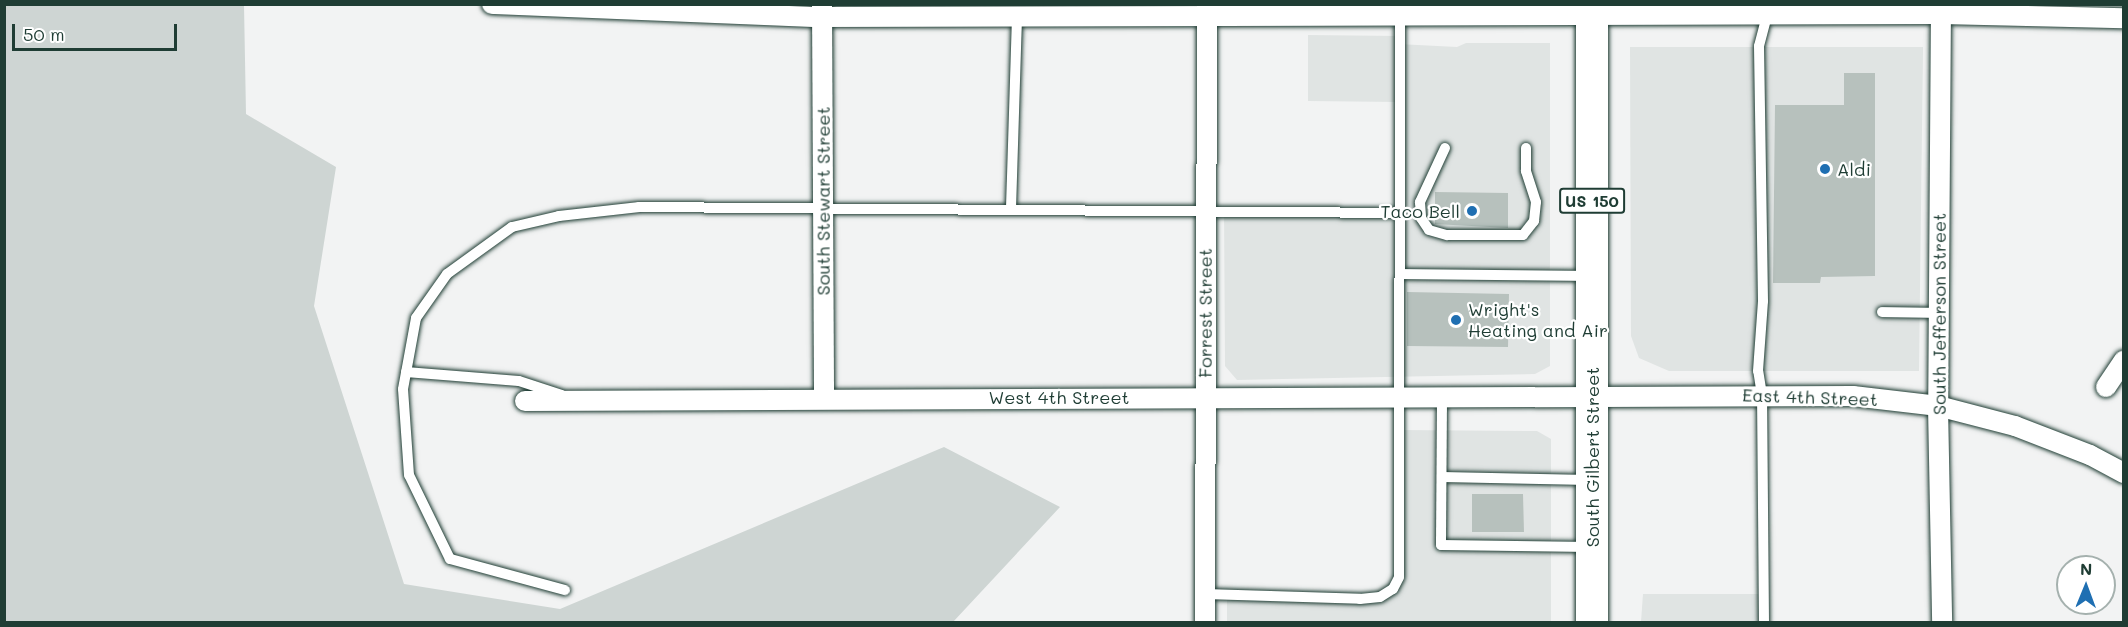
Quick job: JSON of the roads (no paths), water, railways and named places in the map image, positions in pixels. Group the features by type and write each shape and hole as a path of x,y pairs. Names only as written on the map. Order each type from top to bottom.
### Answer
{"main road":[{"name":"South Gilbert Street","path":"1592,10 1592,622"}],"street":[{"path":"492,4 1017,17 1207,10 1941,9 2124,18"},
{"name":"South Jefferson Street","path":"1941,9 1938,406 1942,622"},
{"name":"Forrest Street","path":"1205,622 1207,10"},
{"name":"South Stewart Street","path":"822,11 824,397"},
{"path":"2106,387 2124,360"},
{"name":"East 4th Street","path":"1592,397 1854,396 1938,406 2015,426 2090,455 2124,473"},
{"name":"West 4th Street","path":"525,401 824,397 1205,397 1442,400 1592,397"}],"lane":[{"path":"1205,594 1360,599 1380,597 1394,589 1399,577 1400,10"},
{"path":"1764,622 1762,395 1758,371 1763,301 1759,46 1770,10"},
{"path":"1011,208 1017,17"},
{"path":"1445,148 1420,202 1421,218 1429,230 1447,235 1522,235 1534,221 1536,202 1526,171 1526,148"},
{"path":"565,590 450,559 409,475 403,389 416,318 447,274 512,226 559,216 620,208 823,206 1399,213"},
{"path":"1401,274 1592,276"},
{"path":"1881,312 1939,313"},
{"path":"406,372 519,381 577,400"},
{"path":"1442,400 1441,545 1592,547"},
{"path":"1442,477 1592,480"}],"place":[{"name":"Aldi","path":"1825,169"},
{"name":"Taco Bell","path":"1472,211"},
{"name":"Wright's Heating and Air","path":"1456,320"}]}
